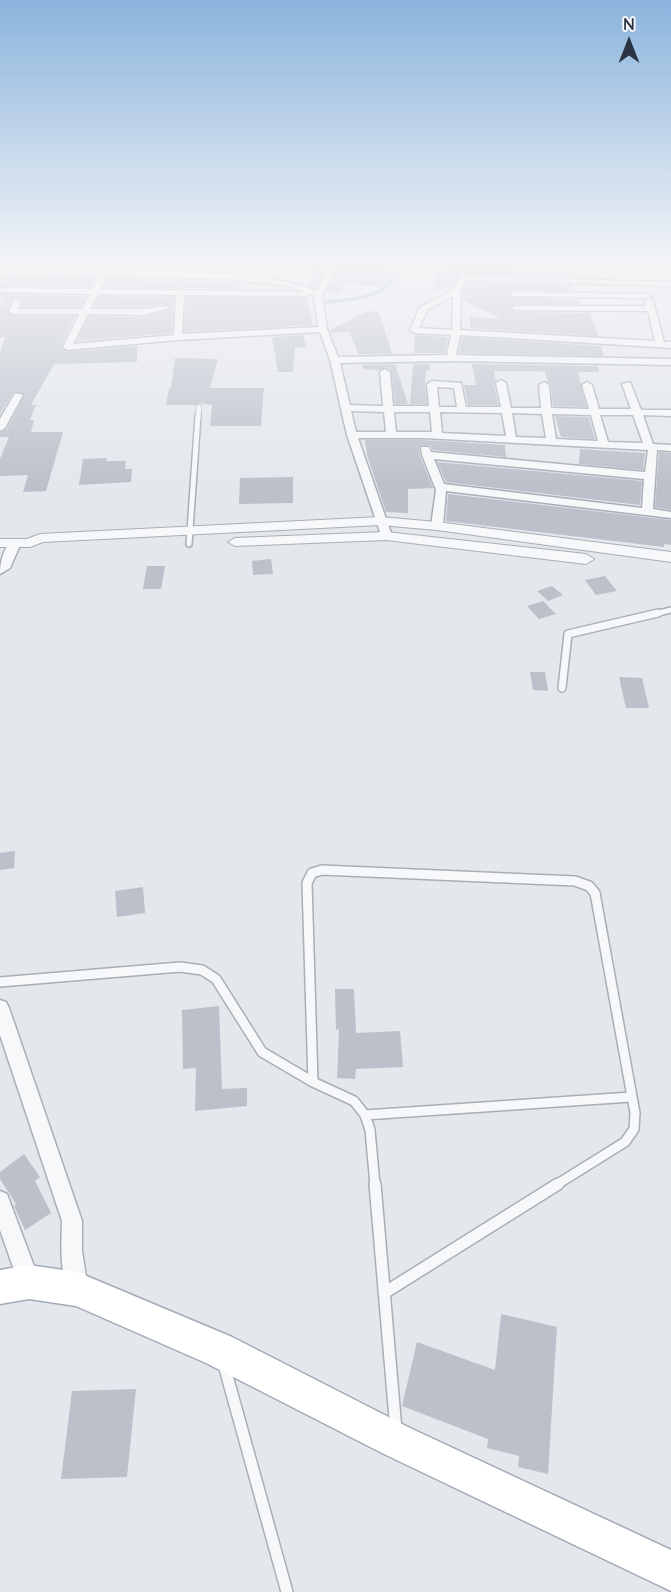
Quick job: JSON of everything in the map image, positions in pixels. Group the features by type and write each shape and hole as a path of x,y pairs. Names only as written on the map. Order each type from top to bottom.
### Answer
{"main road":[{"path":"14,1285 77,1289 219,1350 397,1441 671,1571"}],"street":[{"path":"72,337 67,347 175,337"},
{"path":"325,337 335,360 352,435 383,529"},
{"path":"450,358 455,337"},
{"path":"621,337 671,345"},
{"path":"658,337 660,343"},
{"path":"335,360 450,358 671,362"},
{"path":"385,372 391,434"},
{"path":"437,436 432,384 458,385 460,420"},
{"path":"501,384 512,440"},
{"path":"627,384 651,449 647,511"},
{"path":"587,385 604,444"},
{"path":"544,386 552,442"},
{"path":"0,428 18,395"},
{"path":"345,408 434,409 512,440 604,444 651,449 671,448"},
{"path":"352,435 437,436 460,420 505,410 671,413"},
{"path":"422,441 439,487 437,526"},
{"path":"427,455 650,477"},
{"path":"439,487 671,515"},
{"path":"0,570 4,568 15,543 34,550 190,537 437,526 671,557"},
{"path":"383,529 671,569"},
{"path":"0,1008 72,1221 72,1251 77,1289"},
{"path":"0,1203 14,1285"}],"lane":[{"path":"190,537 199,407"},
{"path":"562,688 568,634 671,610"},
{"path":"313,1082 307,883 308,877 313,872 322,870 583,883 590,886 595,893 635,1113 634,1129 625,1142 384,1293"},
{"path":"0,982 180,967 202,970 216,979 262,1052 313,1082 354,1101 365,1115 370,1130 397,1441"},
{"path":"365,1115 631,1097"},
{"path":"219,1350 287,1592"}],"building":[{"path":"5,337 65,337 61,346 66,352 137,346 137,362 54,364 31,405 36,405 30,420 34,420 31,432 63,432 46,491 23,492 28,475 0,476 0,459 9,437 0,437 0,433 7,429 25,394 14,391 0,414 0,352"},
{"path":"79,337 121,337 77,341"},
{"path":"272,337 304,337 306,347 295,348 293,372 278,372"},
{"path":"352,337 387,337 392,354 358,354"},
{"path":"415,337 448,337 445,353 414,353"},
{"path":"462,337 467,337 601,346 604,356 459,353"},
{"path":"175,358 218,359 210,388 264,388 261,426 210,426 212,405 199,403 166,405"},
{"path":"395,364 408,404 395,404 391,370 386,367 380,370 363,369 362,365"},
{"path":"413,364 429,364 430,370 426,370 425,384 427,404 410,404"},
{"path":"472,364 598,366 599,372 578,372 586,407 553,406 551,385 545,372 533,371 494,371 498,405 468,405 464,385 476,385"},
{"path":"555,416 589,417 595,439 561,437"},
{"path":"365,440 424,440 505,445 506,457 433,450 430,445 419,446 420,456 433,488 408,489 408,513 386,512 367,455"},
{"path":"580,449 645,453 643,470 579,464"},
{"path":"659,452 671,453 671,510 655,507"},
{"path":"107,458 106,461 126,461 125,469 132,469 131,482 79,485 83,459"},
{"path":"437,462 642,481 640,505 446,482"},
{"path":"293,477 293,503 239,504 240,478"},
{"path":"448,494 671,520 671,545 664,544 664,547 446,521"},
{"path":"271,559 273,574 253,575 252,561"},
{"path":"147,566 165,566 161,589 143,589"},
{"path":"605,576 617,591 596,595 585,580"},
{"path":"552,586 563,595 548,601 537,591"},
{"path":"543,601 556,614 539,619 527,606"},
{"path":"530,672 545,672 548,691 533,690"},
{"path":"619,677 642,678 649,708 626,708"},
{"path":"15,851 14,868 0,870 0,853"},
{"path":"143,887 145,913 117,917 115,891"},
{"path":"335,989 354,989 356,1033 400,1031 403,1067 356,1069 355,1079 337,1078 339,1029 336,1030"},
{"path":"219,1006 222,1089 247,1088 247,1106 195,1111 196,1068 183,1069 182,1010"},
{"path":"24,1154 40,1177 35,1181 51,1213 25,1230 14,1206 16,1204 0,1179 0,1172"},
{"path":"501,1314 557,1327 548,1474 518,1467 519,1456 487,1448 488,1439 402,1406 417,1342 495,1370"},
{"path":"136,1389 127,1477 61,1479 72,1391"}]}
